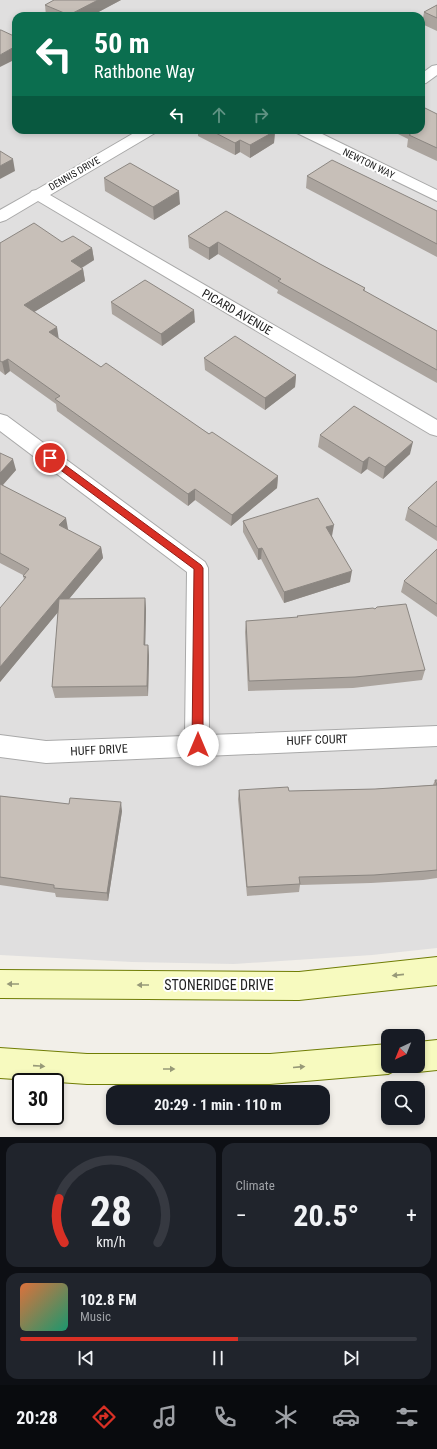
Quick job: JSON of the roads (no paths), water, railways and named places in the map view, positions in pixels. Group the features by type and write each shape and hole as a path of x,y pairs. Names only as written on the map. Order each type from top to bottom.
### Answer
{"main road":[{"name":"STONERIDGE DRIVE","path":"0,984 299,986 437,971"},
{"path":"425,1056 437,1055"},
{"path":"0,1063 87,1069 270,1069 381,1060"}],"street":[{"path":"425,77 437,69"},
{"name":"DENNIS DRIVE","path":"0,217 37,194 143,134"},
{"name":"NEWTON WAY","path":"316,134 331,138 437,196"},
{"name":"PICARD AVENUE","path":"37,194 437,429"},
{"path":"0,421 198,568 198,745"},
{"name":"HUFF COURT","path":"198,745 437,736"},
{"name":"HUFF DRIVE","path":"0,746 46,752 198,745"}]}
